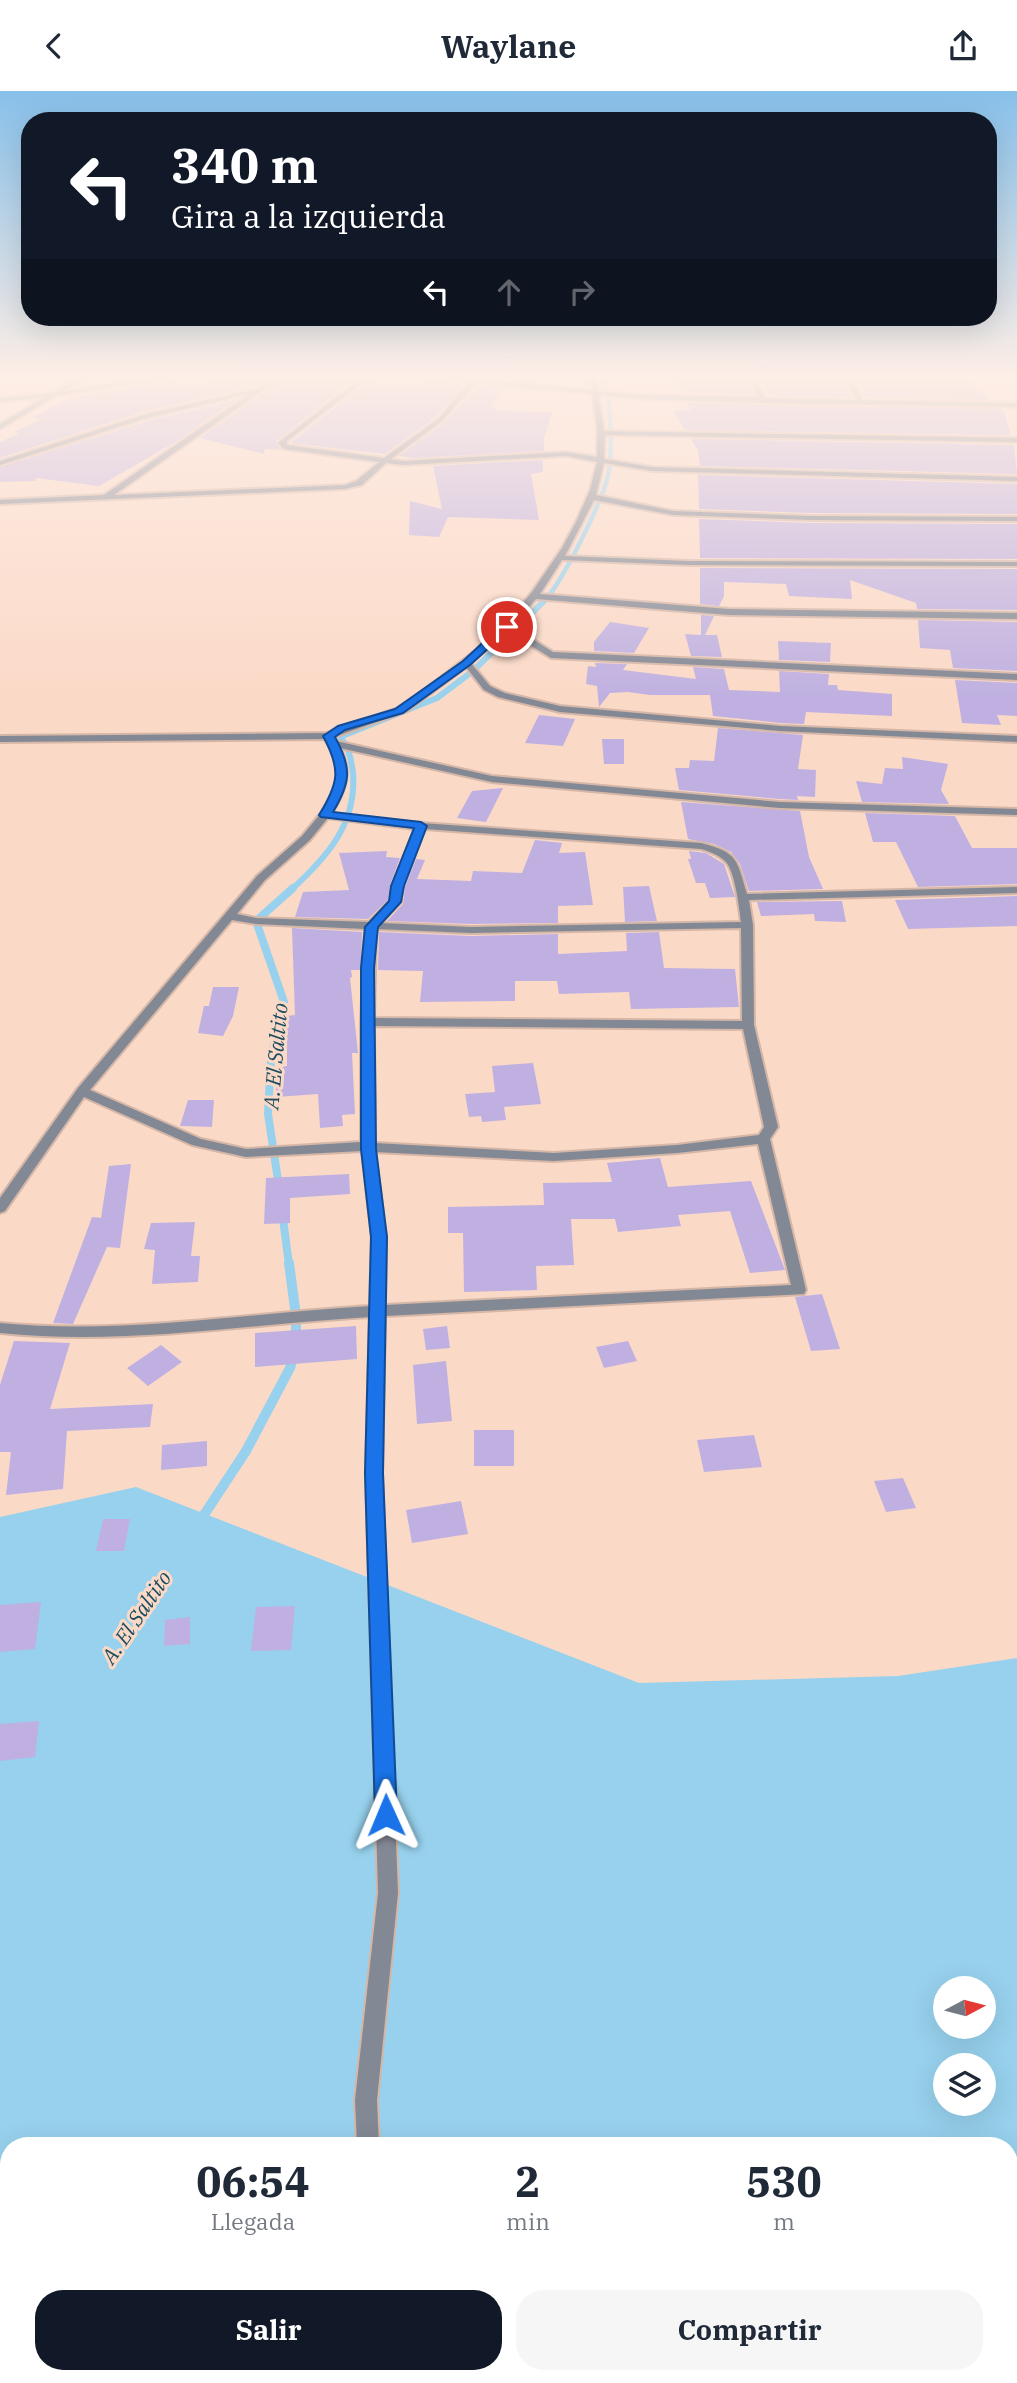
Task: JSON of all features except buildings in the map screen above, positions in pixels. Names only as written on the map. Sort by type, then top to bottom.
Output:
[{"type":"street","points":[[105,498],[125,484]]},
{"type":"street","points":[[0,502],[345,487],[356,484]]},
{"type":"street","points":[[330,739],[341,728],[399,711],[467,663],[507,627],[536,596],[562,558],[592,497],[595,484]]},
{"type":"street","points":[[592,497],[673,513],[810,518],[1017,519]]},
{"type":"street","points":[[562,558],[688,563],[1017,564]]},
{"type":"street","points":[[536,596],[729,612],[1017,616]]},
{"type":"street","points":[[507,627],[551,655],[1017,677]]},
{"type":"street","points":[[467,663],[487,688],[528,703],[567,710],[737,727],[921,737],[1017,739]]},
{"type":"street","points":[[0,739],[330,739],[492,779],[780,805],[1017,812]]},
{"type":"street","points":[[0,1208],[82,1091],[261,878],[306,838],[325,815],[337,796],[343,776],[338,753],[330,739]]},
{"type":"street","points":[[0,1328],[31,1333],[83,1333],[379,1311],[799,1290],[763,1139],[771,1127],[771,1117],[748,1025],[747,925],[743,897],[732,861],[716,850],[701,846],[421,826],[325,815]]},
{"type":"street","points":[[368,2137],[366,2100],[388,1893],[374,1473],[379,1237],[368,1149],[367,1022],[371,927],[395,902],[397,886],[421,826]]},
{"type":"street","points":[[743,897],[1017,890]]},
{"type":"street","points":[[230,916],[256,921],[471,930],[747,925]]},
{"type":"street","points":[[367,1022],[748,1025]]},
{"type":"street","points":[[82,1091],[197,1142],[223,1150],[246,1153],[350,1146],[554,1157],[677,1149],[763,1139]]},
{"type":"water","points":[[136,1487],[639,1683],[898,1676],[1017,1658],[1017,2137],[0,2137],[0,1517]]},
{"type":"waterway","name":"A. El Saltito","points":[[544,601],[572,558],[605,484]]},
{"type":"waterway","name":"A. El Saltito","points":[[293,888],[337,838],[350,808],[353,773],[348,749],[340,737],[437,698],[473,671],[544,601]]},
{"type":"waterway","name":"A. El Saltito","points":[[279,1187],[268,1114],[271,1057],[284,1002],[256,921],[293,888]]},
{"type":"waterway","name":"A. El Saltito","points":[[282,1211],[289,1265]]},
{"type":"waterway","name":"A. El Saltito","points":[[289,1263],[296,1316],[296,1340]]},
{"type":"waterway","name":"A. El Saltito","points":[[198,1524],[246,1451],[290,1368],[294,1354]]},
{"type":"route","points":[[386,1815],[374,1473],[379,1237],[368,1149],[368,968],[371,927],[395,902],[397,886],[421,826],[325,815],[337,796],[343,776],[338,753],[329,736],[341,728],[399,711],[467,663],[507,627]]}]
